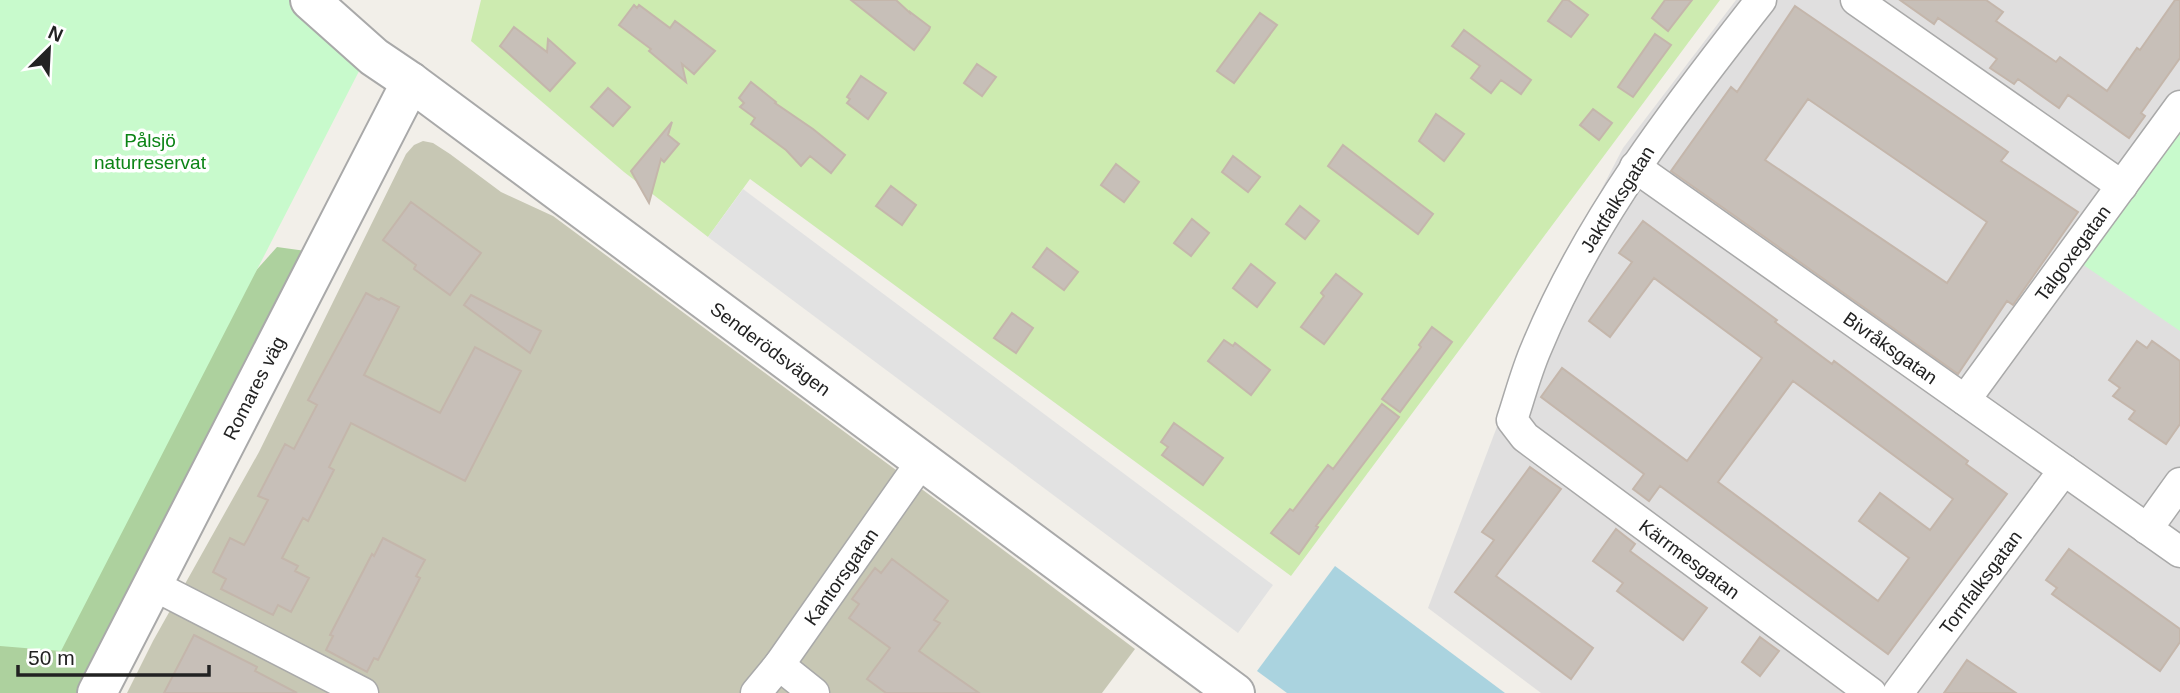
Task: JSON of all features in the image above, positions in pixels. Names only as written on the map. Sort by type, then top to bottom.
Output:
[{"type":"street","name":"Jaktfalksgatan","points":[[1512,420],[1541,338],[1578,262],[1615,197],[1761,0]]},
{"type":"street","points":[[1856,0],[2122,186]]},
{"type":"street","name":"Senderödsvägen","points":[[320,4],[374,57],[1235,693]]},
{"type":"street","name":"Romares väg","points":[[97,693],[411,82]]},
{"type":"street","name":"Talgoxegatan","points":[[1965,400],[2180,106]]},
{"type":"street","name":"Bivråksgatan","points":[[1635,167],[2180,552]]},
{"type":"street","name":"Kärrmesgatan","points":[[1512,420],[1525,438],[1871,693]]},
{"type":"street","name":"Kantorsgatan","points":[[756,693],[779,665],[922,461]]},
{"type":"street","name":"Tornfalksgatan","points":[[1898,693],[2064,470]]},
{"type":"street","points":[[2147,528],[2180,482]]},
{"type":"street","points":[[153,585],[363,693]]},
{"type":"street","points":[[779,665],[814,693]]},
{"type":"shaded area","points":[[1736,0],[2180,0],[2180,693],[1541,693],[1428,608],[1549,290],[1623,148]]},
{"type":"shaded area","points":[[423,141],[433,143],[450,154],[501,192],[553,216],[1135,649],[1102,693],[127,693],[153,641],[259,452],[406,154],[414,145]]},
{"type":"shaded area","points":[[743,189],[1273,585],[1238,633],[708,237]]},
{"type":"green space","name":"Pålsjö naturreservat","points":[[0,0],[326,0],[374,42],[61,651],[0,646]]},
{"type":"green space","points":[[481,0],[1720,0],[1291,576],[750,179],[708,237],[624,172],[471,41]]},
{"type":"green space","points":[[2180,122],[2180,331],[2082,264]]},
{"type":"green space","points":[[277,247],[313,252],[83,693],[0,693],[0,556]]},
{"type":"water","points":[[1335,566],[1505,693],[1287,693],[1257,671]]},
{"type":"building","points":[[851,0],[896,0],[930,27],[929,30],[914,50]]},
{"type":"building","points":[[1563,0],[1568,0],[1588,15],[1571,37],[1548,21]]},
{"type":"building","points":[[1665,0],[1692,0],[1668,31],[1652,18]]},
{"type":"building","points":[[1900,0],[1986,0],[2003,12],[1996,21],[2056,62],[2060,57],[2107,91],[2175,0],[2180,0],[2180,58],[2141,113],[2145,116],[2129,138],[2068,95],[2059,108],[2018,79],[2014,84],[1990,68],[1997,59],[1938,18],[1934,24]]},
{"type":"building","points":[[634,5],[637,8],[639,5],[670,28],[675,21],[715,51],[694,74],[682,64],[686,82],[649,51],[651,49],[619,25]]},
{"type":"building","points":[[1795,6],[2008,152],[2001,161],[2078,212],[2013,305],[2007,301],[1958,374],[1671,171],[1731,87],[1737,92]],"holes":[[[1808,99],[1987,222],[1947,283],[1765,160]]]},
{"type":"building","points":[[1260,13],[1277,25],[1234,83],[1217,71]]},
{"type":"building","points":[[514,27],[547,52],[548,39],[575,63],[550,91],[500,46]]},
{"type":"building","points":[[1464,30],[1531,80],[1521,94],[1501,80],[1491,93],[1471,78],[1480,66],[1452,46]]},
{"type":"building","points":[[1655,34],[1671,45],[1633,97],[1618,87]]},
{"type":"building","points":[[977,64],[996,77],[982,96],[964,83]]},
{"type":"building","points":[[861,76],[886,93],[868,119],[847,103],[850,99],[847,97]]},
{"type":"building","points":[[751,82],[845,155],[831,173],[810,156],[801,166],[786,150],[751,124],[755,118],[740,107],[744,103],[739,98]]},
{"type":"building","points":[[608,88],[630,107],[613,126],[591,107]]},
{"type":"building","points":[[1593,109],[1612,123],[1599,140],[1580,125]]},
{"type":"building","points":[[1436,114],[1464,134],[1444,161],[1419,141]]},
{"type":"building","points":[[672,122],[668,135],[679,144],[664,162],[661,159],[649,203],[631,171]]},
{"type":"building","points":[[1343,145],[1433,214],[1418,234],[1328,166]]},
{"type":"building","points":[[1233,156],[1260,177],[1248,192],[1222,172]]},
{"type":"building","points":[[1116,164],[1139,182],[1124,202],[1101,185]]},
{"type":"building","points":[[891,186],[916,205],[902,225],[876,206]]},
{"type":"building","points":[[411,202],[481,253],[450,295],[414,269],[416,265],[383,240]]},
{"type":"building","points":[[1300,206],[1319,221],[1305,239],[1286,224]]},
{"type":"building","points":[[1192,219],[1209,233],[1191,256],[1174,243]]},
{"type":"building","points":[[1643,221],[1777,320],[1775,322],[1832,364],[1834,361],[1968,461],[1966,464],[2007,494],[1888,654],[1660,486],[1649,501],[1633,489],[1644,474],[1541,397],[1562,368],[1687,461],[1762,358],[1654,278],[1610,337],[1589,321],[1632,262],[1619,253]],"holes":[[[1793,381],[1953,499],[1930,530],[1880,493],[1859,521],[1909,558],[1878,601],[1718,482]]]},
{"type":"building","points":[[1047,248],[1078,272],[1064,290],[1033,267]]},
{"type":"building","points":[[1251,264],[1275,283],[1257,307],[1233,288]]},
{"type":"building","points":[[1336,274],[1362,294],[1324,344],[1301,327],[1324,296],[1321,293]]},
{"type":"building","points":[[366,293],[399,307],[364,375],[440,413],[475,347],[521,371],[465,481],[351,423],[329,467],[334,470],[308,521],[303,518],[282,558],[298,566],[295,571],[309,578],[291,612],[278,605],[273,615],[221,589],[226,579],[213,572],[230,538],[244,545],[247,540],[268,500],[258,496],[285,444],[294,449],[317,405],[308,400]]},
{"type":"building","points":[[471,295],[541,331],[530,353],[464,305]]},
{"type":"building","points":[[1012,313],[1033,328],[1016,353],[994,338]]},
{"type":"building","points":[[1432,327],[1452,342],[1400,412],[1382,399],[1421,347],[1419,345]]},
{"type":"building","points":[[1224,340],[1233,346],[1235,343],[1270,370],[1251,395],[1208,361]]},
{"type":"building","points":[[2137,341],[2147,348],[2152,341],[2180,361],[2180,424],[2166,444],[2129,419],[2135,411],[2113,396],[2120,388],[2109,380]]},
{"type":"building","points":[[1382,404],[1399,417],[1316,526],[1318,527],[1299,554],[1271,533],[1290,509],[1293,511],[1328,465],[1333,469]]},
{"type":"building","points":[[1174,423],[1223,458],[1203,485],[1162,455],[1168,447],[1161,442]]},
{"type":"building","points":[[1530,467],[1561,489],[1496,576],[1593,648],[1571,679],[1455,592],[1494,540],[1482,532]]},
{"type":"building","points":[[1616,529],[1635,544],[1630,551],[1707,608],[1683,640],[1617,591],[1623,583],[1593,561]]},
{"type":"building","points":[[383,538],[425,560],[416,576],[420,578],[378,660],[374,658],[367,672],[326,650],[333,636],[330,635]]},
{"type":"building","points":[[2069,549],[2180,629],[2180,642],[2160,671],[2052,594],[2057,588],[2046,580]]},
{"type":"building","points":[[892,559],[948,601],[934,620],[940,623],[919,651],[979,693],[886,693],[867,679],[890,648],[849,618],[859,604],[852,599],[875,568],[881,573]]},
{"type":"building","points":[[194,635],[257,667],[255,671],[297,693],[164,693]]},
{"type":"building","points":[[1760,637],[1779,651],[1760,676],[1742,662]]},
{"type":"building","points":[[1967,660],[2016,693],[1944,693]]}]
